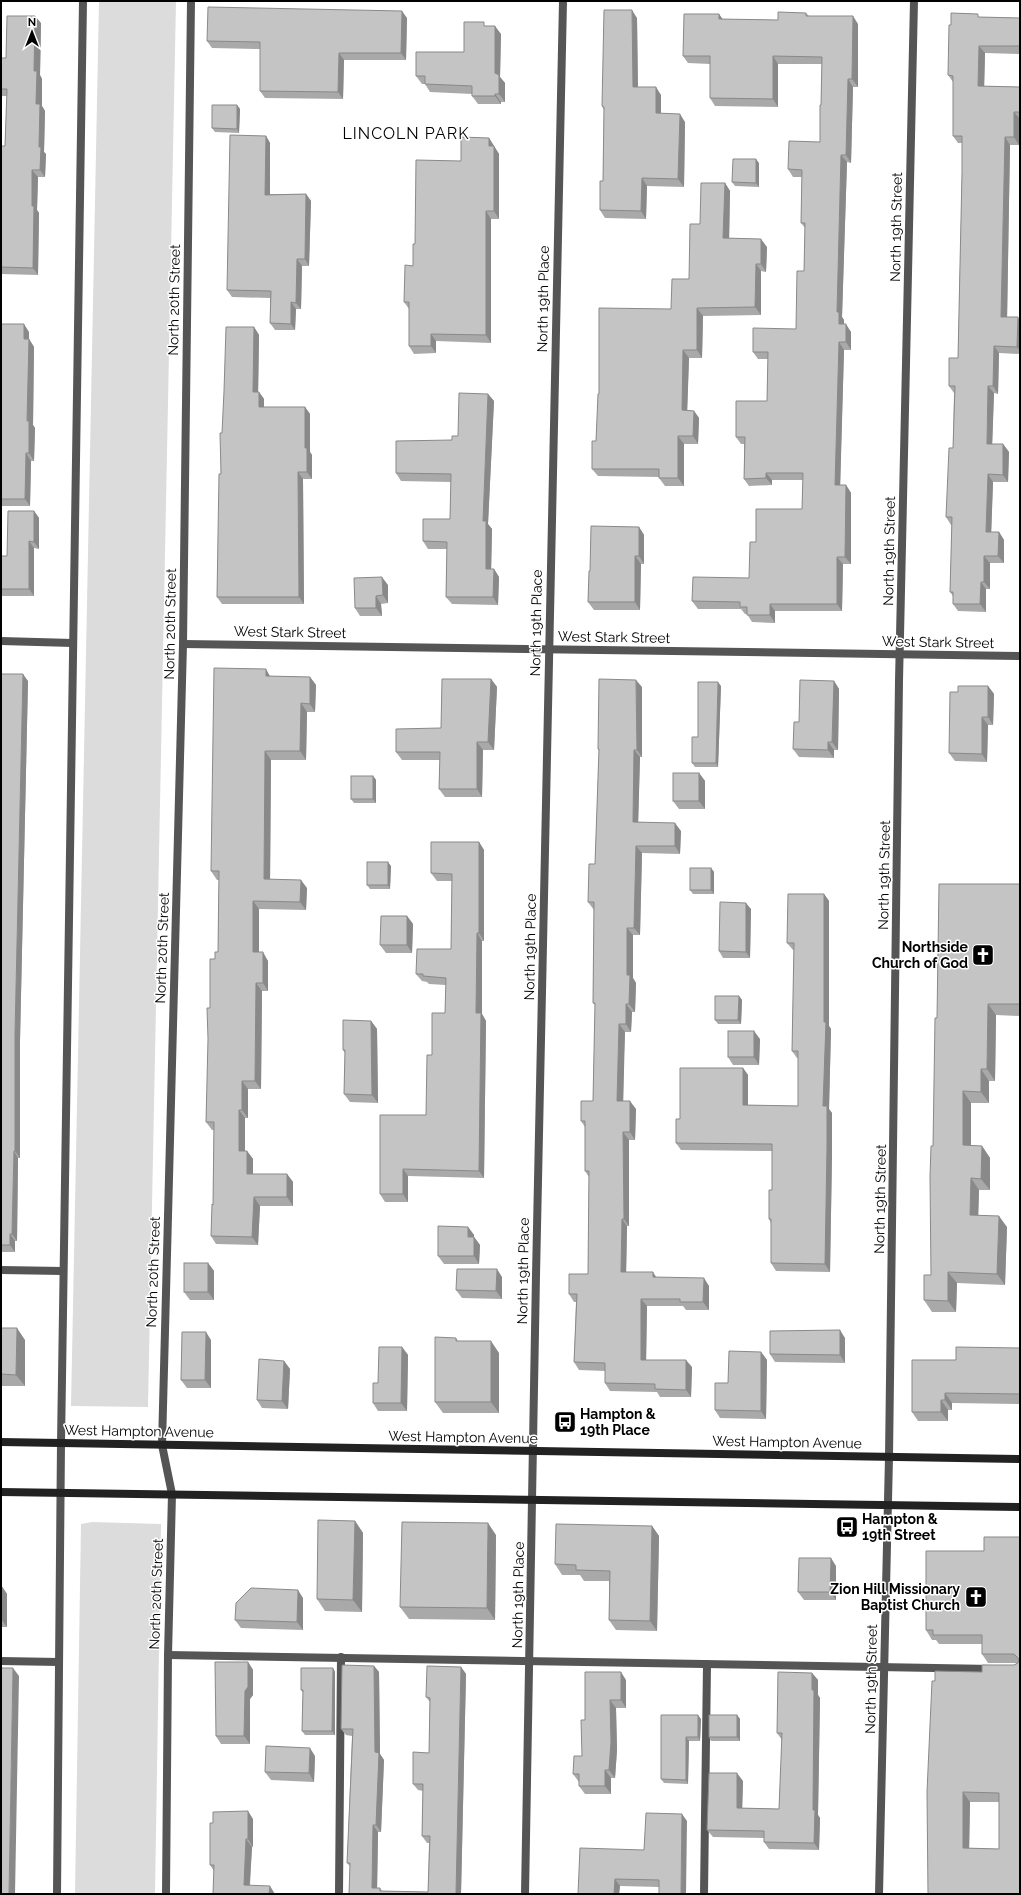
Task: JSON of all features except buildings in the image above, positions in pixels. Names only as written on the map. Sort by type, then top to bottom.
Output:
[{"type":"main road","name":"West Hampton Avenue","points":[[1,1442],[1020,1459]]},
{"type":"main road","points":[[1,1492],[1020,1507]]},
{"type":"street","points":[[57,1894],[63,1271],[83,1]]},
{"type":"street","name":"North 20th Street","points":[[166,1894],[168,1654],[172,1494],[162,1445],[183,644],[191,1]]},
{"type":"street","name":"North 19th Place","points":[[525,1894],[563,1]]},
{"type":"street","name":"North 19th Street","points":[[879,1894],[889,1457],[900,654],[914,1]]},
{"type":"street","points":[[1,641],[73,643]]},
{"type":"street","name":"West Stark Street","points":[[183,644],[1020,656]]},
{"type":"street","points":[[1,1270],[63,1271]]},
{"type":"street","points":[[168,1654],[1005,1669]]},
{"type":"street","points":[[339,1894],[341,1657]]},
{"type":"street","points":[[1,1661],[59,1662]]},
{"type":"street","points":[[704,1894],[707,1664]]},
{"type":"shaded area","points":[[99,1],[176,1],[148,1407],[71,1406]]},
{"type":"shaded area","points":[[92,1522],[161,1524],[155,1894],[75,1894],[81,1524]]},
{"type":"place","name":"Northside Church of God","points":[[983,955]]},
{"type":"place","name":"Hampton & 19th Place","points":[[565,1422]]},
{"type":"place","name":"Hampton & 19th Street","points":[[847,1527]]},
{"type":"place","name":"Zion Hill Missionary Baptist Church","points":[[976,1597]]},
{"type":"district","name":"LINCOLN PARK","points":[[406,133]]}]
